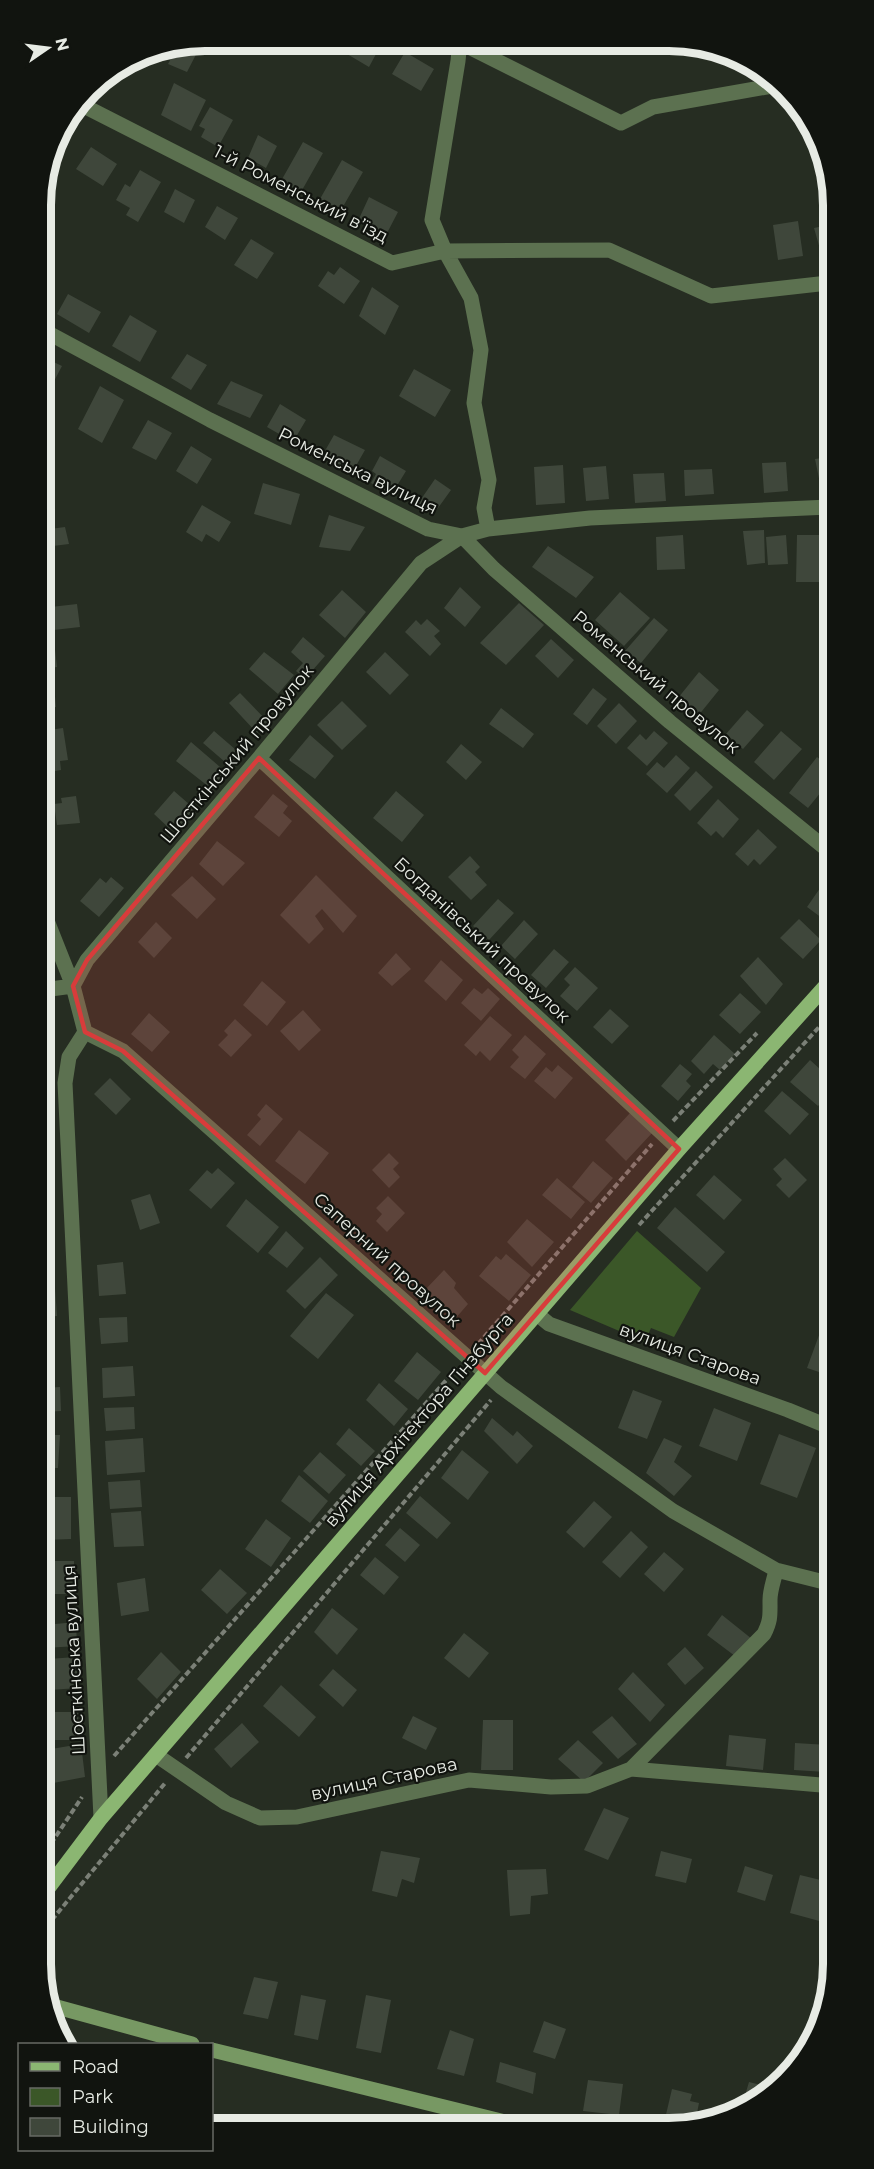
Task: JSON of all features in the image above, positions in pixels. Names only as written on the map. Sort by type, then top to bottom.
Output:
[{"type":"main road","name":"вулиця Архітектора Гінзбурга","points":[[51,1884],[101,1818],[679,1149],[823,989]]},
{"type":"main road","points":[[57,2007],[188,2043]]},
{"type":"main road","points":[[213,2050],[465,2118]]},
{"type":"street","points":[[459,51],[432,220],[445,251],[471,298],[481,350],[474,403],[489,480],[484,508],[488,529]]},
{"type":"street","points":[[476,51],[621,123],[653,107],[767,87]]},
{"type":"street","name":"1-й Роменський в’їзд","points":[[86,107],[392,263],[445,251],[609,250],[711,296],[823,284]]},
{"type":"street","name":"Роменська вулиця","points":[[51,334],[210,420],[428,529],[462,536],[488,529],[590,518],[823,507]]},
{"type":"street","name":"Шосткінський провулок","points":[[73,986],[87,960],[260,758],[421,562],[462,536]]},
{"type":"street","name":"Роменський провулок","points":[[462,536],[494,569],[661,714],[823,846]]},
{"type":"street","name":"Богданівський провулок","points":[[260,758],[679,1149]]},
{"type":"street","points":[[51,931],[73,986],[85,1032]]},
{"type":"street","points":[[51,989],[73,986]]},
{"type":"street","name":"Саперний провулок","points":[[85,1032],[123,1051],[501,1387],[673,1511],[776,1570],[823,1582]]},
{"type":"street","name":"Шосткінська вулиця","points":[[85,1032],[69,1057],[65,1083],[101,1818]]},
{"type":"street","name":"вулиця Старова","points":[[537,1314],[549,1324],[823,1424]]},
{"type":"street","name":"вулиця Старова","points":[[156,1755],[225,1803],[260,1818],[297,1817],[469,1780],[551,1787],[587,1786],[631,1769],[764,1634],[772,1612],[770,1600],[776,1570]]},
{"type":"street","points":[[631,1769],[823,1785]]},
{"type":"path","points":[[637,1227],[823,1023]]},
{"type":"path","points":[[51,1844],[99,1773],[467,1357],[661,1133],[758,1032]]},
{"type":"path","points":[[51,1921],[176,1769],[501,1387]]},
{"type":"highlighted area","points":[[259,758],[679,1149],[485,1373],[123,1051],[85,1032],[73,986],[87,960]]},
{"type":"green space","points":[[637,1231],[701,1288],[674,1337],[651,1328],[645,1342],[570,1310]]},
{"type":"building","points":[[198,51],[187,72],[168,64],[173,54]]},
{"type":"building","points":[[349,51],[378,51],[369,67],[347,54]]},
{"type":"building","points":[[405,52],[434,69],[421,91],[392,74]]},
{"type":"building","points":[[174,83],[206,100],[191,131],[161,115]]},
{"type":"building","points":[[210,107],[233,120],[218,147],[201,137],[205,129],[199,126]]},
{"type":"building","points":[[258,135],[277,146],[266,168],[248,158]]},
{"type":"building","points":[[303,142],[323,153],[301,192],[281,181]]},
{"type":"building","points":[[91,147],[117,164],[103,186],[76,169]]},
{"type":"building","points":[[342,160],[363,172],[341,210],[320,199]]},
{"type":"building","points":[[140,170],[161,182],[138,222],[126,215],[130,208],[116,200],[125,184],[130,187]]},
{"type":"building","points":[[175,189],[195,200],[184,223],[164,212]]},
{"type":"building","points":[[369,197],[398,212],[386,235],[358,221]]},
{"type":"building","points":[[217,206],[238,218],[225,240],[205,227]]},
{"type":"building","points":[[798,221],[803,256],[778,260],[773,225]]},
{"type":"building","points":[[823,226],[823,260],[814,228]]},
{"type":"building","points":[[251,239],[274,253],[257,279],[234,265]]},
{"type":"building","points":[[340,267],[360,281],[344,304],[318,286],[328,271],[334,275]]},
{"type":"building","points":[[372,287],[399,306],[385,335],[359,316]]},
{"type":"building","points":[[68,294],[101,312],[89,333],[57,314]]},
{"type":"building","points":[[130,315],[157,331],[140,362],[112,346]]},
{"type":"building","points":[[187,354],[207,365],[191,390],[171,378]]},
{"type":"building","points":[[51,361],[62,366],[51,384]]},
{"type":"building","points":[[414,369],[451,390],[435,417],[399,396]]},
{"type":"building","points":[[231,381],[263,395],[250,418],[217,404]]},
{"type":"building","points":[[100,386],[124,400],[102,443],[78,429]]},
{"type":"building","points":[[280,404],[306,420],[293,442],[267,427]]},
{"type":"building","points":[[148,420],[172,433],[156,460],[132,448]]},
{"type":"building","points":[[334,435],[365,450],[353,471],[322,456]]},
{"type":"building","points":[[191,446],[212,459],[197,484],[176,471]]},
{"type":"building","points":[[380,456],[406,471],[392,494],[371,483],[376,474],[372,471]]},
{"type":"building","points":[[823,458],[823,488],[821,488],[815,459]]},
{"type":"building","points":[[786,462],[788,491],[764,493],[762,463]]},
{"type":"building","points":[[563,465],[565,503],[536,505],[534,467]]},
{"type":"building","points":[[606,466],[609,499],[586,501],[583,468]]},
{"type":"building","points":[[712,469],[714,494],[685,496],[684,470]]},
{"type":"building","points":[[664,473],[666,501],[635,503],[633,474]]},
{"type":"building","points":[[435,479],[451,490],[433,515],[417,505]]},
{"type":"building","points":[[263,483],[300,494],[291,525],[254,514]]},
{"type":"building","points":[[202,505],[231,522],[219,542],[206,534],[202,542],[186,532]]},
{"type":"building","points":[[329,515],[365,527],[350,551],[319,547]]},
{"type":"building","points":[[65,527],[69,544],[51,546],[51,529]]},
{"type":"building","points":[[764,530],[765,563],[747,565],[743,531]]},
{"type":"building","points":[[683,535],[685,569],[657,570],[656,537]]},
{"type":"building","points":[[786,535],[788,564],[768,565],[766,537]]},
{"type":"building","points":[[797,535],[823,535],[823,582],[796,582]]},
{"type":"building","points":[[548,546],[594,577],[576,598],[532,567]]},
{"type":"building","points":[[460,587],[481,607],[465,627],[444,608]]},
{"type":"building","points":[[342,590],[366,612],[345,638],[319,615]]},
{"type":"building","points":[[620,592],[650,618],[624,646],[595,620]]},
{"type":"building","points":[[519,603],[544,625],[506,665],[480,643]]},
{"type":"building","points":[[77,604],[80,627],[51,630],[51,607]]},
{"type":"building","points":[[654,618],[668,630],[641,663],[625,651]]},
{"type":"building","points":[[427,619],[440,631],[434,636],[441,644],[430,656],[405,632],[416,620],[421,625]]},
{"type":"building","points":[[303,637],[325,656],[305,679],[296,671],[303,663],[291,652]]},
{"type":"building","points":[[551,639],[574,660],[558,678],[535,656]]},
{"type":"building","points":[[51,641],[54,641],[57,667],[51,668]]},
{"type":"building","points":[[264,652],[294,675],[278,694],[249,669]]},
{"type":"building","points":[[385,652],[409,675],[390,695],[366,672]]},
{"type":"building","points":[[699,672],[719,690],[698,716],[678,698]]},
{"type":"building","points":[[51,686],[54,686],[56,707],[51,708]]},
{"type":"building","points":[[593,688],[607,699],[587,725],[573,714]]},
{"type":"building","points":[[240,693],[269,723],[257,733],[229,703]]},
{"type":"building","points":[[342,701],[367,726],[342,750],[317,725]]},
{"type":"building","points":[[619,703],[637,721],[616,744],[597,726]]},
{"type":"building","points":[[501,708],[534,734],[523,748],[489,724]]},
{"type":"building","points":[[747,710],[764,725],[743,749],[726,734]]},
{"type":"building","points":[[63,728],[68,760],[60,761],[61,770],[51,772],[51,730]]},
{"type":"building","points":[[214,731],[243,756],[232,768],[203,743]]},
{"type":"building","points":[[654,731],[668,743],[647,766],[627,748],[640,734],[646,740]]},
{"type":"building","points":[[781,731],[802,749],[774,780],[754,762]]},
{"type":"building","points":[[310,735],[334,756],[315,779],[289,760]]},
{"type":"building","points":[[191,742],[227,773],[213,790],[176,761]]},
{"type":"building","points":[[461,744],[482,762],[466,780],[446,762]]},
{"type":"building","points":[[676,755],[690,768],[667,793],[646,774],[657,762],[664,768]]},
{"type":"building","points":[[817,757],[823,762],[823,790],[808,808],[789,793]]},
{"type":"building","points":[[696,771],[713,787],[690,811],[674,795]]},
{"type":"building","points":[[174,791],[197,811],[182,829],[175,823],[170,829],[154,814]]},
{"type":"building","points":[[396,791],[424,815],[402,842],[373,818]]},
{"type":"building","points":[[273,794],[288,806],[283,813],[292,821],[279,837],[254,817]]},
{"type":"building","points":[[76,796],[80,823],[57,825],[54,804],[62,803],[61,798]]},
{"type":"building","points":[[718,799],[739,819],[723,838],[716,831],[711,836],[697,823]]},
{"type":"building","points":[[758,829],[777,847],[760,865],[754,859],[748,866],[735,854]]},
{"type":"building","points":[[217,841],[245,863],[223,886],[199,864]]},
{"type":"building","points":[[470,856],[480,867],[475,872],[487,885],[471,900],[448,877]]},
{"type":"building","points":[[316,875],[357,916],[343,933],[322,909],[315,916],[324,929],[309,944],[280,915]]},
{"type":"building","points":[[192,876],[216,899],[197,919],[171,895]]},
{"type":"building","points":[[111,877],[124,888],[99,917],[80,901],[100,878],[106,883]]},
{"type":"building","points":[[823,884],[823,919],[807,907]]},
{"type":"building","points":[[498,899],[514,913],[489,940],[473,926]]},
{"type":"building","points":[[799,919],[821,940],[803,959],[780,938]]},
{"type":"building","points":[[524,920],[538,934],[515,959],[501,946]]},
{"type":"building","points":[[156,922],[172,938],[154,958],[138,942]]},
{"type":"building","points":[[554,949],[569,962],[546,988],[531,975]]},
{"type":"building","points":[[396,953],[411,969],[392,986],[378,973]]},
{"type":"building","points":[[758,957],[783,984],[766,1005],[740,976]]},
{"type":"building","points":[[441,960],[463,980],[446,1001],[424,981]]},
{"type":"building","points":[[575,967],[598,988],[577,1011],[560,996],[570,985],[564,979]]},
{"type":"building","points":[[262,981],[286,1002],[267,1026],[243,1005]]},
{"type":"building","points":[[474,988],[482,994],[488,988],[500,999],[481,1021],[461,1003]]},
{"type":"building","points":[[740,993],[761,1012],[740,1034],[719,1015]]},
{"type":"building","points":[[610,1009],[629,1026],[612,1044],[593,1027]]},
{"type":"building","points":[[303,1010],[321,1030],[299,1051],[280,1031]]},
{"type":"building","points":[[149,1013],[170,1032],[152,1052],[131,1034]]},
{"type":"building","points":[[490,1016],[512,1035],[490,1061],[480,1051],[476,1056],[464,1045]]},
{"type":"building","points":[[235,1019],[252,1035],[231,1057],[218,1045],[228,1035],[224,1031]]},
{"type":"building","points":[[525,1035],[546,1054],[525,1079],[510,1067],[519,1057],[512,1050]]},
{"type":"building","points":[[714,1035],[735,1054],[720,1070],[713,1064],[704,1074],[691,1061]]},
{"type":"building","points":[[810,1060],[823,1072],[823,1101],[818,1106],[790,1082]]},
{"type":"building","points":[[680,1064],[692,1074],[686,1081],[691,1086],[678,1101],[661,1086]]},
{"type":"building","points":[[558,1065],[573,1078],[555,1099],[534,1081],[546,1067],[552,1072]]},
{"type":"building","points":[[110,1078],[131,1099],[116,1115],[94,1094]]},
{"type":"building","points":[[782,1091],[809,1114],[790,1135],[764,1111]]},
{"type":"building","points":[[266,1104],[283,1119],[260,1146],[247,1135],[261,1119],[257,1115]]},
{"type":"building","points":[[630,1113],[653,1132],[626,1161],[605,1140]]},
{"type":"building","points":[[299,1130],[329,1153],[305,1184],[275,1161]]},
{"type":"building","points":[[389,1153],[399,1163],[393,1169],[400,1177],[389,1188],[372,1170]]},
{"type":"building","points":[[785,1158],[807,1180],[789,1198],[776,1185],[782,1179],[773,1169]]},
{"type":"building","points":[[593,1161],[613,1178],[591,1203],[572,1187]]},
{"type":"building","points":[[218,1168],[235,1183],[211,1209],[189,1190],[207,1170],[212,1174]]},
{"type":"building","points":[[714,1175],[742,1200],[724,1220],[696,1195]]},
{"type":"building","points":[[557,1178],[585,1202],[571,1219],[542,1195]]},
{"type":"building","points":[[150,1194],[160,1223],[140,1230],[131,1200]]},
{"type":"building","points":[[388,1196],[405,1213],[387,1232],[376,1221],[382,1214],[376,1208]]},
{"type":"building","points":[[246,1199],[279,1227],[258,1253],[226,1226]]},
{"type":"building","points":[[675,1207],[725,1252],[707,1272],[657,1228]]},
{"type":"building","points":[[527,1219],[554,1242],[532,1267],[507,1242]]},
{"type":"building","points":[[286,1231],[304,1248],[287,1268],[268,1253]]},
{"type":"building","points":[[506,1254],[531,1275],[509,1301],[479,1276],[496,1256],[501,1260]]},
{"type":"building","points":[[320,1257],[338,1275],[305,1309],[286,1291]]},
{"type":"building","points":[[123,1262],[126,1294],[99,1296],[97,1265]]},
{"type":"building","points":[[444,1270],[456,1283],[454,1288],[468,1304],[455,1319],[424,1291]]},
{"type":"building","points":[[51,1288],[55,1288],[57,1316],[51,1316]]},
{"type":"building","points":[[326,1293],[354,1315],[318,1359],[290,1336]]},
{"type":"building","points":[[127,1317],[128,1342],[101,1344],[99,1318]]},
{"type":"building","points":[[822,1327],[823,1373],[807,1368]]},
{"type":"building","points":[[51,1345],[52,1345],[53,1369],[51,1369]]},
{"type":"building","points":[[417,1352],[441,1372],[418,1400],[394,1381]]},
{"type":"building","points":[[133,1366],[135,1396],[103,1398],[102,1368]]},
{"type":"building","points":[[379,1383],[408,1409],[394,1426],[366,1400]]},
{"type":"building","points":[[60,1387],[61,1411],[51,1412],[51,1388]]},
{"type":"building","points":[[633,1390],[662,1401],[647,1439],[618,1428]]},
{"type":"building","points":[[134,1407],[135,1429],[106,1431],[104,1408]]},
{"type":"building","points":[[714,1408],[751,1423],[737,1461],[699,1446]]},
{"type":"building","points":[[492,1418],[513,1436],[517,1431],[533,1446],[517,1464],[484,1431]]},
{"type":"building","points":[[349,1428],[375,1451],[361,1466],[336,1444]]},
{"type":"building","points":[[779,1434],[816,1448],[797,1498],[760,1484]]},
{"type":"building","points":[[51,1435],[60,1435],[58,1468],[51,1468]]},
{"type":"building","points":[[143,1438],[145,1472],[107,1475],[105,1441]]},
{"type":"building","points":[[664,1438],[682,1446],[674,1462],[692,1476],[674,1496],[646,1473]]},
{"type":"building","points":[[462,1450],[489,1472],[468,1500],[441,1478]]},
{"type":"building","points":[[320,1452],[346,1475],[329,1494],[303,1471]]},
{"type":"building","points":[[299,1475],[328,1501],[310,1523],[281,1501]]},
{"type":"building","points":[[140,1480],[142,1507],[110,1509],[108,1482]]},
{"type":"building","points":[[420,1496],[451,1523],[437,1539],[406,1513]]},
{"type":"building","points":[[51,1497],[71,1497],[71,1539],[51,1540]]},
{"type":"building","points":[[594,1501],[612,1517],[584,1548],[566,1532]]},
{"type":"building","points":[[141,1511],[144,1546],[114,1547],[111,1513]]},
{"type":"building","points":[[266,1519],[291,1538],[271,1567],[245,1549]]},
{"type":"building","points":[[400,1528],[420,1545],[405,1562],[385,1545]]},
{"type":"building","points":[[631,1531],[648,1547],[620,1578],[602,1562]]},
{"type":"building","points":[[664,1552],[684,1569],[664,1592],[644,1574]]},
{"type":"building","points":[[375,1557],[399,1577],[384,1595],[360,1575]]},
{"type":"building","points":[[51,1561],[74,1561],[74,1594],[51,1594]]},
{"type":"building","points":[[220,1569],[247,1593],[227,1614],[201,1590]]},
{"type":"building","points":[[145,1578],[149,1611],[121,1616],[117,1583]]},
{"type":"building","points":[[332,1608],[358,1629],[337,1655],[314,1632]]},
{"type":"building","points":[[722,1615],[752,1639],[735,1656],[707,1635]]},
{"type":"building","points":[[76,1622],[77,1646],[51,1648],[51,1624]]},
{"type":"building","points":[[464,1633],[489,1653],[469,1678],[444,1658]]},
{"type":"building","points":[[685,1647],[704,1668],[685,1685],[667,1664]]},
{"type":"building","points":[[161,1652],[181,1672],[157,1699],[137,1679]]},
{"type":"building","points":[[76,1657],[78,1688],[51,1690],[51,1659]]},
{"type":"building","points":[[333,1669],[357,1690],[343,1707],[319,1685]]},
{"type":"building","points":[[633,1672],[665,1705],[650,1722],[618,1689]]},
{"type":"building","points":[[281,1685],[316,1717],[299,1737],[263,1706]]},
{"type":"building","points":[[51,1712],[78,1712],[78,1740],[51,1740]]},
{"type":"building","points":[[413,1716],[437,1728],[426,1750],[402,1738]]},
{"type":"building","points":[[612,1716],[637,1744],[618,1759],[592,1732]]},
{"type":"building","points":[[483,1720],[513,1720],[513,1770],[481,1770]]},
{"type":"building","points":[[242,1723],[259,1742],[231,1768],[214,1749]]},
{"type":"building","points":[[729,1735],[766,1739],[763,1770],[726,1766]]},
{"type":"building","points":[[578,1740],[603,1763],[584,1782],[558,1759]]},
{"type":"building","points":[[795,1743],[823,1745],[823,1772],[794,1770]]},
{"type":"building","points":[[81,1744],[85,1777],[51,1783],[51,1749]]},
{"type":"building","points":[[604,1808],[629,1818],[608,1860],[584,1850]]},
{"type":"building","points":[[381,1851],[420,1858],[414,1883],[402,1879],[397,1897],[372,1891]]},
{"type":"building","points":[[661,1851],[692,1859],[686,1883],[655,1876]]},
{"type":"building","points":[[745,1866],[773,1875],[765,1901],[737,1892]]},
{"type":"building","points":[[546,1869],[548,1894],[531,1896],[530,1914],[510,1916],[507,1870]]},
{"type":"building","points":[[800,1875],[823,1881],[823,1922],[790,1913]]},
{"type":"building","points":[[254,1977],[278,1982],[268,2019],[243,2014]]},
{"type":"building","points":[[301,1995],[326,2000],[318,2040],[294,2035]]},
{"type":"building","points":[[366,1995],[391,2000],[381,2053],[356,2048]]},
{"type":"building","points":[[544,2021],[566,2029],[555,2059],[533,2052]]},
{"type":"building","points":[[450,2030],[474,2039],[464,2076],[437,2069]]},
{"type":"building","points":[[500,2062],[536,2073],[533,2094],[496,2082]]},
{"type":"building","points":[[588,2080],[623,2084],[619,2115],[583,2111]]},
{"type":"building","points":[[749,2082],[763,2086],[754,2092],[744,2098]]},
{"type":"building","points":[[672,2089],[692,2094],[690,2101],[699,2103],[696,2116],[665,2118]]}]
